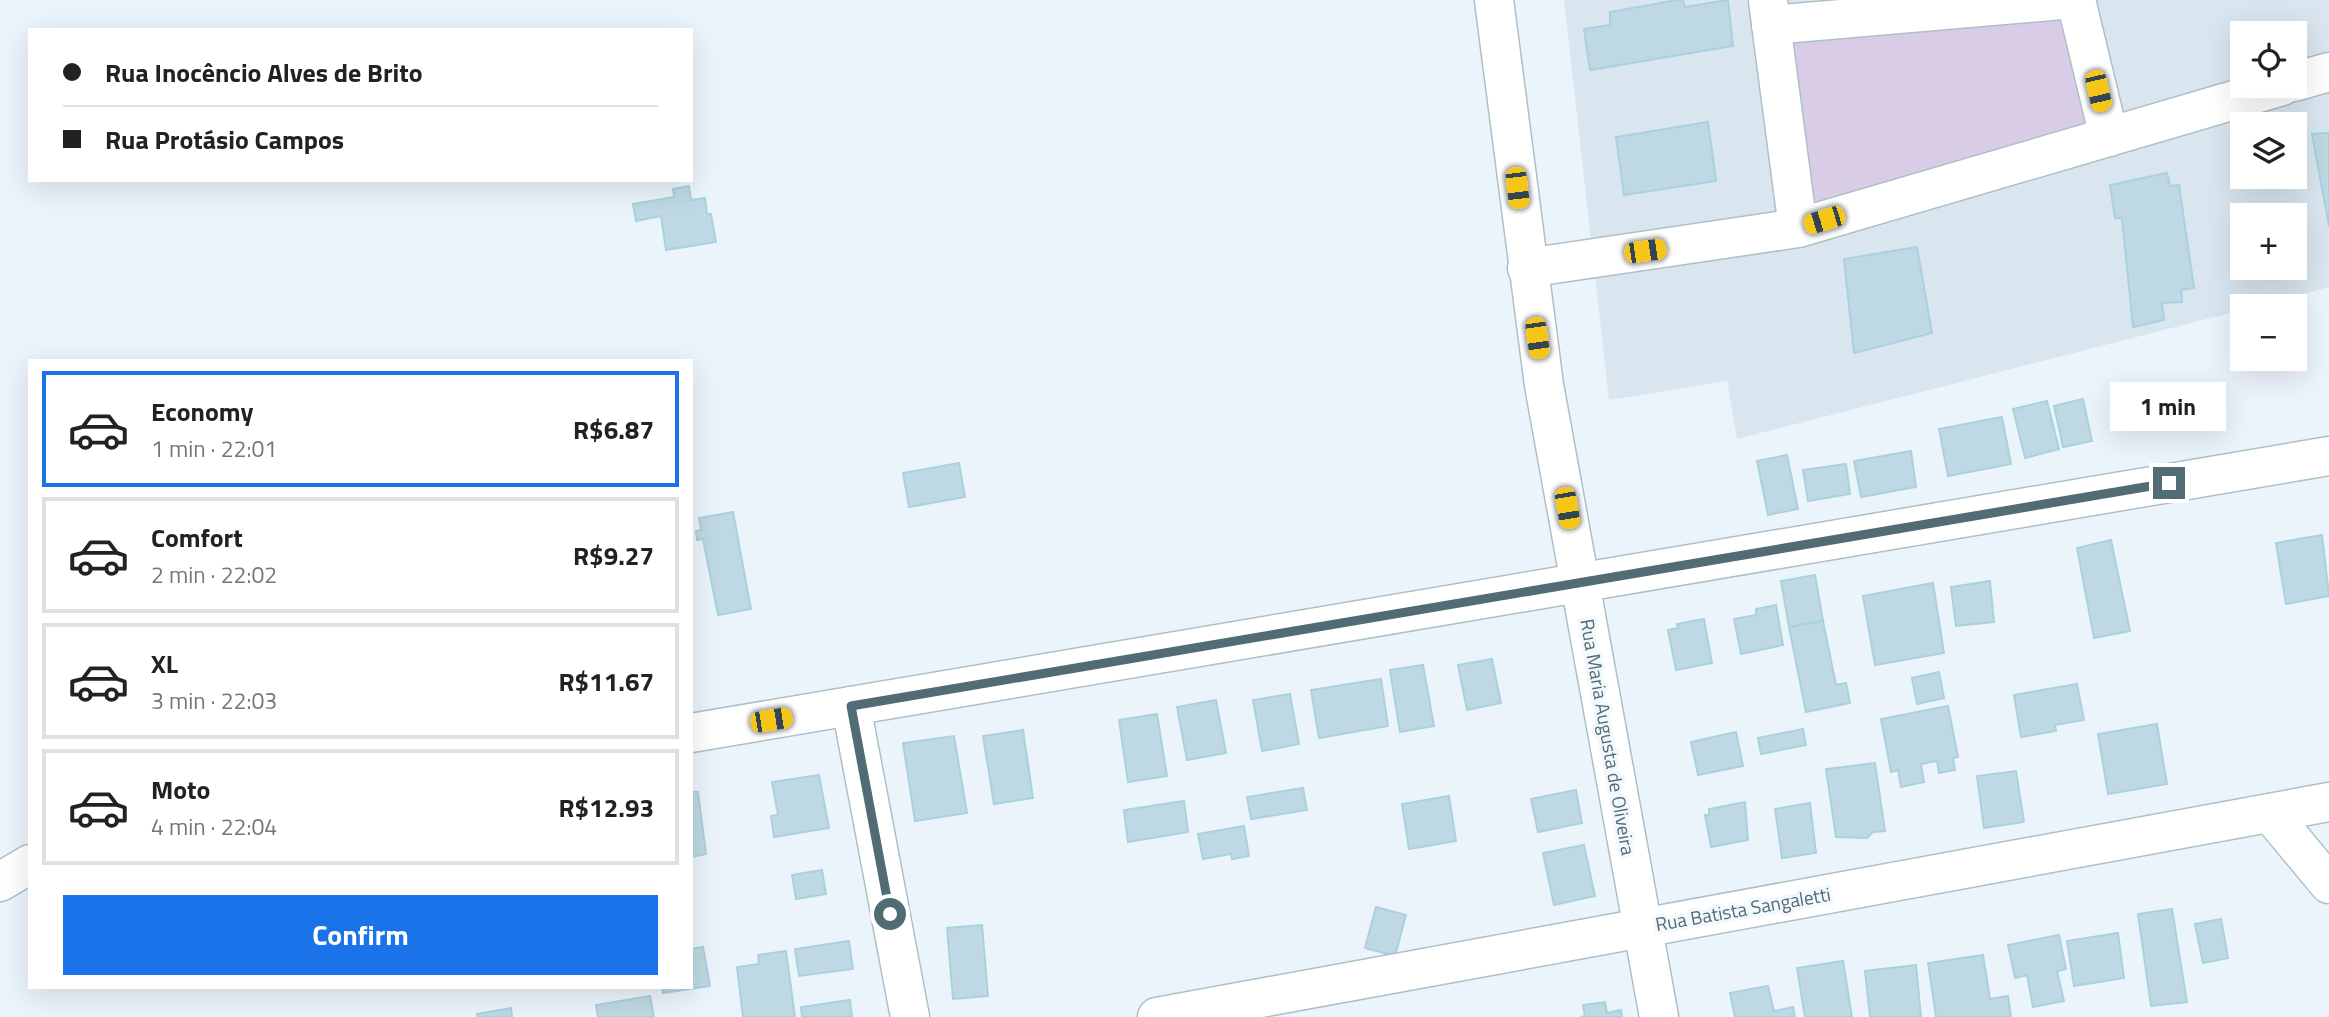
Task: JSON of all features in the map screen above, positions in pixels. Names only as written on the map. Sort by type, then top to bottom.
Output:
[{"type":"street","name":"Rua Maria Augusta de Oliveira","points":[[1494,0],[1527,268],[1580,583],[1659,1017]]},
{"type":"street","points":[[1798,228],[1769,13],[2062,0]]},
{"type":"street","points":[[2076,0],[2109,137]]},
{"type":"street","points":[[2307,78],[2329,72]]},
{"type":"street","points":[[1527,268],[1798,228],[2241,98]]},
{"type":"street","points":[[693,733],[2329,456]]},
{"type":"street","points":[[851,706],[910,1017]]},
{"type":"street","name":"Rua Batista Sangaletti","points":[[1157,1017],[2329,802]]},
{"type":"street","points":[[2270,813],[2329,884]]},
{"type":"street","points":[[0,882],[28,865]]},
{"type":"shaded area","points":[[1564,0],[2329,0],[2329,287],[2302,294],[2230,294],[2230,313],[1737,439],[1727,381],[1609,400]]},
{"type":"shaded area","points":[[2062,0],[2109,137],[1798,228],[1771,25]]},
{"type":"building","points":[[1683,0],[1685,7],[1728,0],[1733,46],[1590,70],[1584,29],[1610,25],[1610,12]]},
{"type":"building","points":[[1708,122],[1716,181],[1624,195],[1616,137]]},
{"type":"building","points":[[2329,133],[2329,226],[2312,134]]},
{"type":"building","points":[[2167,173],[2170,186],[2179,185],[2194,288],[2181,290],[2182,302],[2162,303],[2164,320],[2133,327],[2122,218],[2115,218],[2110,185]]},
{"type":"building","points":[[689,186],[691,200],[705,198],[716,242],[666,250],[661,216],[636,221],[633,204],[674,197],[673,189]]},
{"type":"building","points":[[1917,247],[1932,333],[1854,353],[1844,259]]},
{"type":"building","points":[[2083,399],[2092,441],[2063,447],[2054,406]]},
{"type":"building","points":[[2047,401],[2059,449],[2025,458],[2013,409]]},
{"type":"building","points":[[2002,417],[2011,464],[1948,476],[1939,429]]},
{"type":"building","points":[[1911,451],[1916,487],[1861,497],[1854,461]]},
{"type":"building","points":[[1787,455],[1798,509],[1768,515],[1757,461]]},
{"type":"building","points":[[959,463],[965,497],[909,507],[903,473]]},
{"type":"building","points":[[1846,464],[1850,494],[1808,501],[1803,470]]},
{"type":"building","points":[[733,512],[751,609],[718,615],[703,539],[697,540],[696,531],[701,530],[699,518]]},
{"type":"building","points":[[2322,535],[2329,596],[2286,604],[2276,543]]},
{"type":"building","points":[[2111,540],[2130,631],[2094,638],[2077,548]]},
{"type":"building","points":[[1815,575],[1823,621],[1789,627],[1781,581]]},
{"type":"building","points":[[1990,581],[1994,622],[1956,626],[1951,587]]},
{"type":"building","points":[[1933,583],[1944,653],[1875,665],[1863,596]]},
{"type":"building","points":[[1776,605],[1783,645],[1741,654],[1734,619],[1756,615],[1756,609]]},
{"type":"building","points":[[1704,619],[1712,663],[1676,670],[1668,630],[1678,628],[1677,624]]},
{"type":"building","points":[[1823,621],[1836,685],[1846,683],[1850,703],[1806,712],[1789,627]]},
{"type":"building","points":[[1492,659],[1501,703],[1467,710],[1458,665]]},
{"type":"building","points":[[1423,665],[1434,726],[1400,732],[1390,670]]},
{"type":"building","points":[[1939,672],[1944,698],[1917,704],[1912,678]]},
{"type":"building","points":[[1381,679],[1388,726],[1319,738],[1311,690]]},
{"type":"building","points":[[2077,684],[2084,720],[2055,725],[2056,731],[2021,737],[2014,695]]},
{"type":"building","points":[[1290,694],[1299,744],[1262,751],[1253,700]]},
{"type":"building","points":[[1216,700],[1226,753],[1187,760],[1177,707]]},
{"type":"building","points":[[1948,706],[1958,757],[1953,758],[1955,770],[1939,773],[1937,761],[1921,764],[1924,782],[1901,787],[1898,770],[1891,772],[1881,719]]},
{"type":"building","points":[[1157,714],[1167,776],[1128,782],[1119,720]]},
{"type":"building","points":[[2157,724],[2167,784],[2108,794],[2098,734]]},
{"type":"building","points":[[1803,729],[1806,745],[1761,754],[1758,738]]},
{"type":"building","points":[[1023,730],[1033,798],[994,804],[983,736]]},
{"type":"building","points":[[1736,732],[1743,766],[1698,775],[1691,742]]},
{"type":"building","points":[[954,736],[967,813],[915,821],[903,743]]},
{"type":"building","points":[[1875,763],[1885,831],[1873,832],[1867,838],[1836,837],[1826,769]]},
{"type":"building","points":[[2016,771],[2024,822],[1984,828],[1977,776]]},
{"type":"building","points":[[819,775],[829,828],[774,837],[771,816],[778,815],[772,782]]},
{"type":"building","points":[[1303,788],[1307,810],[1251,819],[1247,797]]},
{"type":"building","points":[[1576,790],[1582,823],[1538,832],[1531,799]]},
{"type":"building","points":[[693,792],[698,792],[706,854],[693,857]]},
{"type":"building","points":[[1449,796],[1456,841],[1409,849],[1402,804]]},
{"type":"building","points":[[1184,801],[1188,832],[1128,842],[1124,810]]},
{"type":"building","points":[[1745,802],[1748,840],[1711,847],[1705,815],[1709,815],[1709,809]]},
{"type":"building","points":[[1810,803],[1816,853],[1782,858],[1775,809]]},
{"type":"building","points":[[1244,826],[1249,856],[1232,859],[1231,854],[1203,859],[1198,834]]},
{"type":"building","points":[[1584,845],[1595,896],[1554,905],[1543,853]]},
{"type":"building","points":[[822,870],[826,894],[796,899],[792,875]]},
{"type":"building","points":[[1376,907],[1406,915],[1395,956],[1365,948]]},
{"type":"building","points":[[2172,909],[2187,1002],[2151,1006],[2138,914]]},
{"type":"building","points":[[2221,919],[2228,958],[2203,963],[2195,924]]},
{"type":"building","points":[[982,925],[988,996],[953,999],[947,928]]},
{"type":"building","points":[[2118,933],[2124,978],[2074,986],[2067,941]]},
{"type":"building","points":[[2059,935],[2066,969],[2057,971],[2064,1001],[2033,1007],[2027,975],[2015,978],[2008,945]]},
{"type":"building","points":[[849,941],[853,969],[799,976],[795,949]]},
{"type":"building","points":[[703,947],[710,986],[693,989],[693,949]]},
{"type":"building","points":[[786,951],[795,1017],[743,1017],[737,967],[759,964],[758,955]]},
{"type":"building","points":[[1983,955],[1990,999],[2008,996],[2011,1017],[1936,1017],[1928,963]]},
{"type":"building","points":[[1843,961],[1852,1017],[1805,1017],[1797,968]]},
{"type":"building","points":[[1916,965],[1921,1017],[1870,1017],[1865,971]]},
{"type":"building","points":[[1768,986],[1774,1011],[1793,1007],[1795,1017],[1735,1017],[1730,993]]},
{"type":"building","points":[[662,989],[690,989],[663,993]]},
{"type":"building","points":[[650,996],[654,1017],[598,1017],[596,1005]]},
{"type":"building","points":[[850,1000],[852,1017],[802,1017],[801,1007]]},
{"type":"building","points":[[1605,1002],[1607,1013],[1621,1010],[1622,1017],[1581,1017],[1585,1016],[1583,1005]]},
{"type":"building","points":[[511,1008],[512,1017],[478,1017],[477,1014]]},
{"type":"route","points":[[890,914],[851,706],[2169,483]]}]
